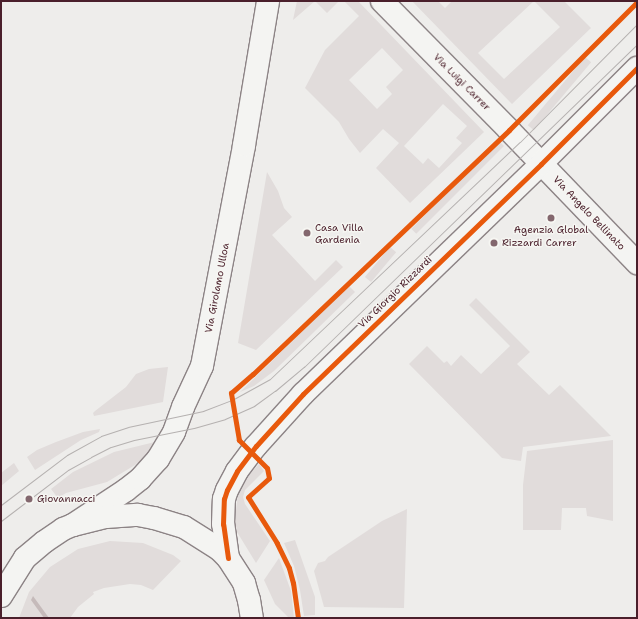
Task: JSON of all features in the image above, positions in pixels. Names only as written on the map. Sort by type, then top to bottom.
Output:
[{"type":"street","name":"Via Girolamo Ulloa","points":[[73,525],[126,490],[140,479],[158,460],[174,432],[183,407],[202,366],[244,145],[268,1]]},
{"type":"street","name":"Via Luigi Carrer","points":[[382,1],[541,164]]},
{"type":"street","name":"Via Giorgio Rizzardi","points":[[228,558],[223,524],[224,500],[232,479],[243,462],[282,415],[541,164],[637,68]]},
{"type":"street","name":"Via Angelo Bellinato","points":[[541,164],[637,263]]},
{"type":"street","points":[[3,594],[18,567],[33,550],[52,536],[73,525],[106,517],[138,516],[154,518],[184,527],[207,540],[228,558],[244,583],[251,609],[262,618]]},
{"type":"shaded area","points":[[297,1],[315,1],[293,20]]},
{"type":"shaded area","points":[[315,1],[339,1],[327,13]]},
{"type":"shaded area","points":[[344,1],[358,1],[484,132],[410,203],[376,168],[399,143],[383,129],[360,153],[349,139],[339,122],[305,88],[325,50],[359,16]],"holes":[[[382,48],[403,70],[386,87],[392,94],[377,109],[349,80]],[[443,104],[467,126],[456,138],[462,143],[439,168],[428,158],[423,164],[404,146]]]},
{"type":"shaded area","points":[[412,1],[438,1],[445,8],[452,1],[534,1],[564,1],[591,28],[512,104]],"holes":[[[534,1],[560,27],[504,79],[478,53]]]},
{"type":"shaded area","points":[[585,57],[591,62],[534,130],[528,125]]},
{"type":"shaded area","points":[[499,141],[504,146],[416,234],[411,229]]},
{"type":"shaded area","points":[[267,172],[278,191],[284,208],[292,217],[272,235],[315,281],[336,260],[343,267],[256,350],[238,343]]},
{"type":"shaded area","points":[[390,247],[396,252],[371,282],[365,277]]},
{"type":"shaded area","points":[[349,286],[355,292],[274,371],[254,386],[240,392]]},
{"type":"shaded area","points":[[476,298],[530,352],[517,364],[549,395],[560,385],[611,436],[523,447],[521,461],[502,458],[409,364],[427,346],[444,363],[447,361],[451,366],[461,355],[481,374],[510,346],[469,305]]},
{"type":"shaded area","points":[[168,367],[163,402],[94,416],[93,413],[95,411],[126,387],[136,374],[149,369]]},
{"type":"shaded area","points":[[100,429],[99,432],[81,440],[35,470],[27,457],[37,450],[56,442],[83,432]]},
{"type":"shaded area","points":[[613,440],[613,521],[587,516],[586,508],[562,508],[561,530],[523,530],[523,485],[527,451]]},
{"type":"shaded area","points":[[159,441],[146,456],[135,465],[107,482],[66,493],[58,498],[51,489],[73,472],[114,452]]},
{"type":"shaded area","points":[[14,463],[19,471],[1,486],[1,473]]},
{"type":"shaded area","points":[[259,464],[264,471],[245,490],[243,497],[245,504],[270,541],[256,563],[237,532],[235,519],[238,494],[242,483]]},
{"type":"shaded area","points":[[407,509],[404,608],[324,607],[314,571],[318,563],[325,561],[328,557],[382,521]]},
{"type":"shaded area","points":[[295,540],[315,597],[315,615],[304,616],[294,566],[284,543]]},
{"type":"shaded area","points":[[110,541],[143,543],[173,555],[181,561],[153,590],[141,585],[130,584],[104,588],[93,592],[94,594],[78,607],[70,618],[19,618],[29,592],[50,567],[78,549]]},
{"type":"shaded area","points":[[279,558],[291,591],[294,618],[289,618],[275,604],[264,580]]},
{"type":"shaded area","points":[[33,596],[49,618],[44,618],[31,600]]},
{"type":"tram line","points":[[1,505],[67,455],[101,436],[128,427],[203,411],[232,400],[270,379],[520,142],[637,24]]},
{"type":"tram line","points":[[1,521],[68,470],[111,447],[134,440],[194,428],[225,419],[254,406],[275,391],[304,367],[637,44]]},
{"type":"cycle path","points":[[298,618],[293,583],[289,568],[277,543],[248,497],[269,478],[267,468],[239,440],[231,393],[253,374],[509,130],[637,2]]},
{"type":"cycle path","points":[[228,558],[223,524],[224,499],[237,471],[256,446],[303,394],[541,164],[637,68]]},
{"type":"place","name":"Agenzia Global","points":[[551,218]]},
{"type":"place","name":"Casa Villa Gardenia","points":[[307,233]]},
{"type":"place","name":"Rizzardi Carrer","points":[[494,243]]},
{"type":"place","name":"Giovannacci","points":[[29,499]]}]
